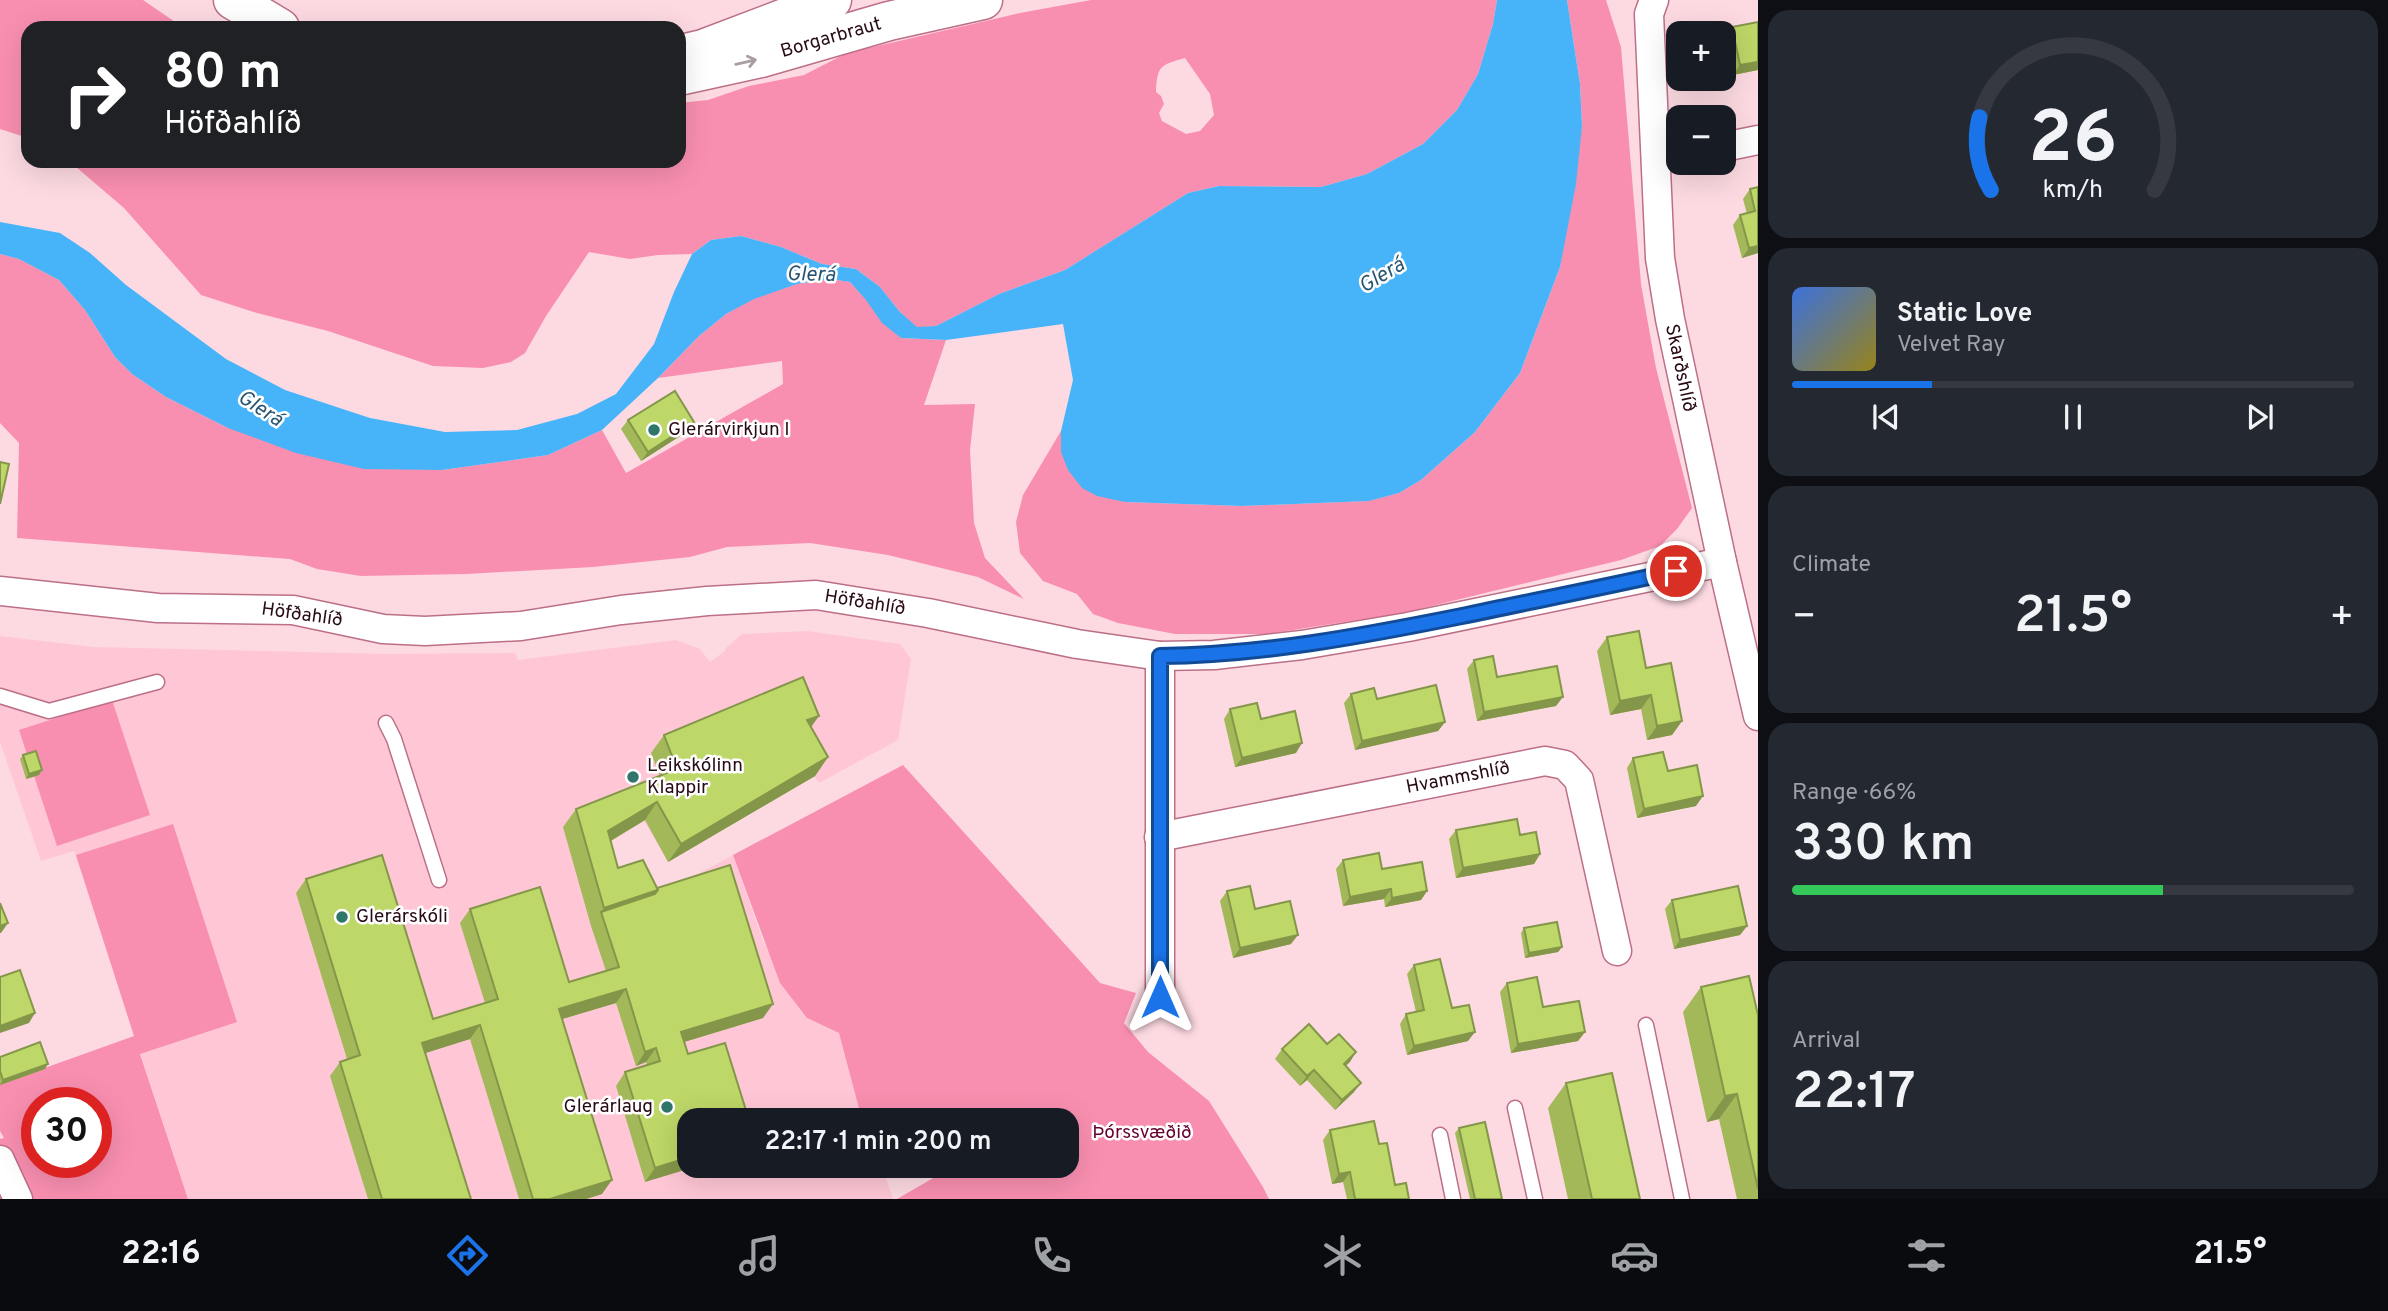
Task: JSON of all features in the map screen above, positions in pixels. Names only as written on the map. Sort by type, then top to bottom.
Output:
[{"type":"street","points":[[233,0],[268,21]]},
{"type":"street","name":"Borgarbraut","points":[[686,53],[832,0]]},
{"type":"street","name":"Borgarbraut","points":[[686,74],[761,58],[890,21],[983,0]]},
{"type":"street","name":"Skarðshlíð","points":[[1648,5],[1666,152],[1660,258],[1670,319],[1758,716]]},
{"type":"street","points":[[1736,145],[1758,140]]},
{"type":"street","name":"Höfðahlíð","points":[[0,591],[158,608],[293,610],[383,629],[425,631],[521,626],[621,610],[707,601],[816,596],[909,610],[1077,644],[1160,656],[1214,655],[1302,645],[1408,627],[1722,562]]},
{"type":"street","points":[[1160,656],[1160,997]]},
{"type":"street","name":"Hvammshlíð","points":[[1159,837],[1545,761],[1565,765],[1579,780],[1616,951]]},
{"type":"street","points":[[0,1160],[18,1199]]},
{"type":"lane","points":[[0,696],[49,711],[157,682]]},
{"type":"lane","points":[[386,723],[394,739],[439,880]]},
{"type":"lane","points":[[1646,1025],[1682,1199]]},
{"type":"lane","points":[[1516,1108],[1535,1199]]},
{"type":"lane","points":[[1440,1135],[1453,1199]]},
{"type":"shaded area","name":"Glerárskóli","points":[[807,631],[900,644],[911,659],[898,740],[819,783],[814,776],[668,862],[644,821],[595,850],[644,903],[733,855],[763,941],[807,1018],[839,1033],[863,1108],[677,1108],[677,1178],[886,1178],[893,1199],[188,1199],[74,851],[41,861],[0,742],[0,636],[94,647],[388,654],[515,653],[518,660],[676,640],[700,649],[710,662],[742,634]]},
{"type":"green space","points":[[0,0],[143,0],[174,21],[21,21],[21,136],[0,129]]},
{"type":"green space","points":[[1091,0],[1497,0],[1478,74],[1457,110],[1423,144],[1367,174],[1321,187],[1219,186],[1188,193],[1065,270],[999,294],[936,326],[917,328],[880,287],[856,269],[822,264],[781,247],[741,236],[711,240],[692,254],[630,259],[589,252],[525,353],[511,362],[483,368],[433,366],[328,331],[201,295],[124,208],[77,168],[686,168],[686,102],[708,100],[749,86],[804,75],[847,53],[1020,13]],"holes":[[[1185,58],[1210,94],[1214,115],[1200,131],[1186,134],[1162,121],[1159,113],[1164,104],[1156,92],[1159,71],[1166,65]]]},
{"type":"green space","points":[[1567,0],[1606,0],[1621,47],[1641,284],[1656,368],[1692,508],[1677,529],[1660,546],[1621,560],[1403,613],[1266,634],[1175,634],[1118,623],[1093,614],[1077,594],[1043,581],[1020,553],[1016,522],[1023,495],[1061,431],[1061,452],[1125,502],[1242,506],[1368,501],[1399,493],[1421,480],[1475,432],[1520,373],[1560,267],[1582,126],[1580,84]]},
{"type":"green space","points":[[0,254],[19,259],[59,280],[85,310],[115,357],[132,374],[166,397],[228,428],[442,470],[548,455],[602,430],[626,473],[783,384],[782,361],[658,378],[699,336],[726,314],[754,298],[797,284],[830,279],[850,282],[901,338],[946,340],[924,405],[975,404],[970,450],[974,523],[985,558],[1024,599],[978,577],[888,555],[810,543],[727,547],[690,557],[593,567],[361,576],[317,569],[290,559],[17,538],[19,443],[0,423]]},
{"type":"green space","points":[[112,700],[150,815],[57,846],[19,730]]},
{"type":"green space","name":"Þórssvæðið","points":[[903,765],[1100,983],[1136,993],[1124,1023],[1148,1052],[1209,1101],[1269,1199],[897,1199],[933,1178],[1079,1178],[1079,1108],[859,1108],[839,1033],[807,1018],[780,983],[733,855]]},
{"type":"green space","points":[[173,824],[237,1022],[140,1054],[188,1199],[0,1199],[0,1139],[4,1138],[0,1131],[0,1084],[134,1036],[76,855]]},
{"type":"water","name":"Glerá","points":[[1497,0],[1567,0],[1580,84],[1582,126],[1576,184],[1560,267],[1520,373],[1475,432],[1421,480],[1399,493],[1369,501],[1242,506],[1125,502],[1097,496],[1082,488],[1068,470],[1061,452],[1061,431],[1073,380],[1063,324],[946,340],[901,338],[882,323],[850,282],[830,279],[797,284],[754,299],[726,314],[699,336],[602,430],[548,455],[442,470],[364,469],[296,453],[228,428],[166,397],[132,374],[115,357],[85,310],[59,280],[19,259],[0,254],[0,222],[60,233],[90,253],[126,285],[226,359],[285,390],[370,418],[445,432],[517,430],[577,414],[616,394],[654,344],[692,254],[711,240],[741,236],[781,247],[822,264],[856,269],[880,287],[900,312],[917,327],[936,326],[999,294],[1065,270],[1188,193],[1219,186],[1321,187],[1367,174],[1423,144],[1457,110],[1478,74]]},
{"type":"building","points":[[1758,22],[1758,62],[1740,65],[1736,26]]},
{"type":"building","points":[[1758,187],[1758,246],[1749,248],[1740,215],[1755,211],[1750,189]]},
{"type":"building","name":"Glerárvirkjun I","points":[[675,391],[694,422],[648,452],[628,420]]},
{"type":"building","points":[[0,462],[9,464],[0,504]]},
{"type":"building","points":[[1639,631],[1646,668],[1671,663],[1682,721],[1657,726],[1651,695],[1620,701],[1607,637]]},
{"type":"building","points":[[1493,656],[1497,677],[1557,666],[1563,697],[1484,712],[1474,660]]},
{"type":"building","points":[[803,677],[819,716],[807,720],[828,757],[681,844],[657,802],[608,831],[618,868],[643,860],[658,890],[604,908],[576,809],[677,769],[664,735]]},
{"type":"building","points":[[1436,685],[1445,722],[1362,741],[1351,694],[1374,688],[1377,699]]},
{"type":"building","points":[[1257,703],[1261,719],[1295,711],[1302,743],[1242,758],[1230,709]]},
{"type":"building","points":[[36,751],[42,770],[29,774],[23,755]]},
{"type":"building","points":[[1663,752],[1668,771],[1697,765],[1703,796],[1644,809],[1633,758]]},
{"type":"building","points":[[1517,819],[1520,835],[1536,832],[1540,854],[1463,868],[1456,830]]},
{"type":"building","points":[[1379,853],[1382,869],[1422,862],[1427,891],[1392,898],[1391,889],[1350,897],[1343,860]]},
{"type":"building","points":[[382,855],[433,1019],[498,999],[470,909],[540,887],[569,982],[619,967],[601,912],[655,894],[657,888],[730,865],[773,1004],[681,1032],[688,1054],[725,1043],[745,1108],[677,1108],[677,1161],[655,1168],[625,1072],[660,1061],[656,1048],[645,1052],[626,989],[559,1009],[612,1180],[550,1199],[533,1199],[480,1025],[422,1043],[471,1199],[382,1199],[340,1062],[360,1055],[306,879]]},
{"type":"building","points":[[1250,886],[1255,909],[1290,901],[1298,935],[1240,948],[1227,891]]},
{"type":"building","points":[[1738,886],[1747,926],[1680,940],[1672,900]]},
{"type":"building","points":[[0,903],[8,923],[0,926]]},
{"type":"building","points":[[1557,922],[1562,947],[1529,953],[1524,928]]},
{"type":"building","points":[[1440,959],[1452,1008],[1469,1005],[1475,1032],[1414,1046],[1406,1014],[1424,1010],[1414,965]]},
{"type":"building","points":[[20,970],[35,1013],[0,1026],[0,977]]},
{"type":"building","points":[[1749,976],[1758,1015],[1758,1189],[1737,1094],[1725,1096],[1701,987]]},
{"type":"building","points":[[1537,977],[1543,1007],[1579,1001],[1585,1032],[1518,1044],[1507,983]]},
{"type":"building","points":[[1309,1024],[1327,1044],[1339,1034],[1356,1052],[1344,1064],[1361,1083],[1342,1100],[1314,1070],[1307,1076],[1282,1049]]},
{"type":"building","points":[[40,1042],[48,1064],[3,1080],[0,1057]]},
{"type":"building","points":[[1612,1073],[1640,1199],[1592,1199],[1566,1083]]},
{"type":"building","points":[[1374,1121],[1379,1144],[1387,1143],[1395,1185],[1406,1183],[1409,1199],[1355,1199],[1350,1172],[1339,1174],[1330,1130]]},
{"type":"building","points":[[1485,1122],[1502,1199],[1475,1199],[1459,1128]]},
{"type":"place","name":"Glerárvirkjun I","points":[[654,430]]},
{"type":"place","name":"Leikskólinn Klappir","points":[[633,777]]},
{"type":"place","name":"Glerárskóli","points":[[342,917]]},
{"type":"place","name":"Glerárlaug","points":[[667,1107]]},
{"type":"route","points":[[1160,997],[1160,656],[1214,655],[1302,645],[1408,627],[1676,571]]}]
